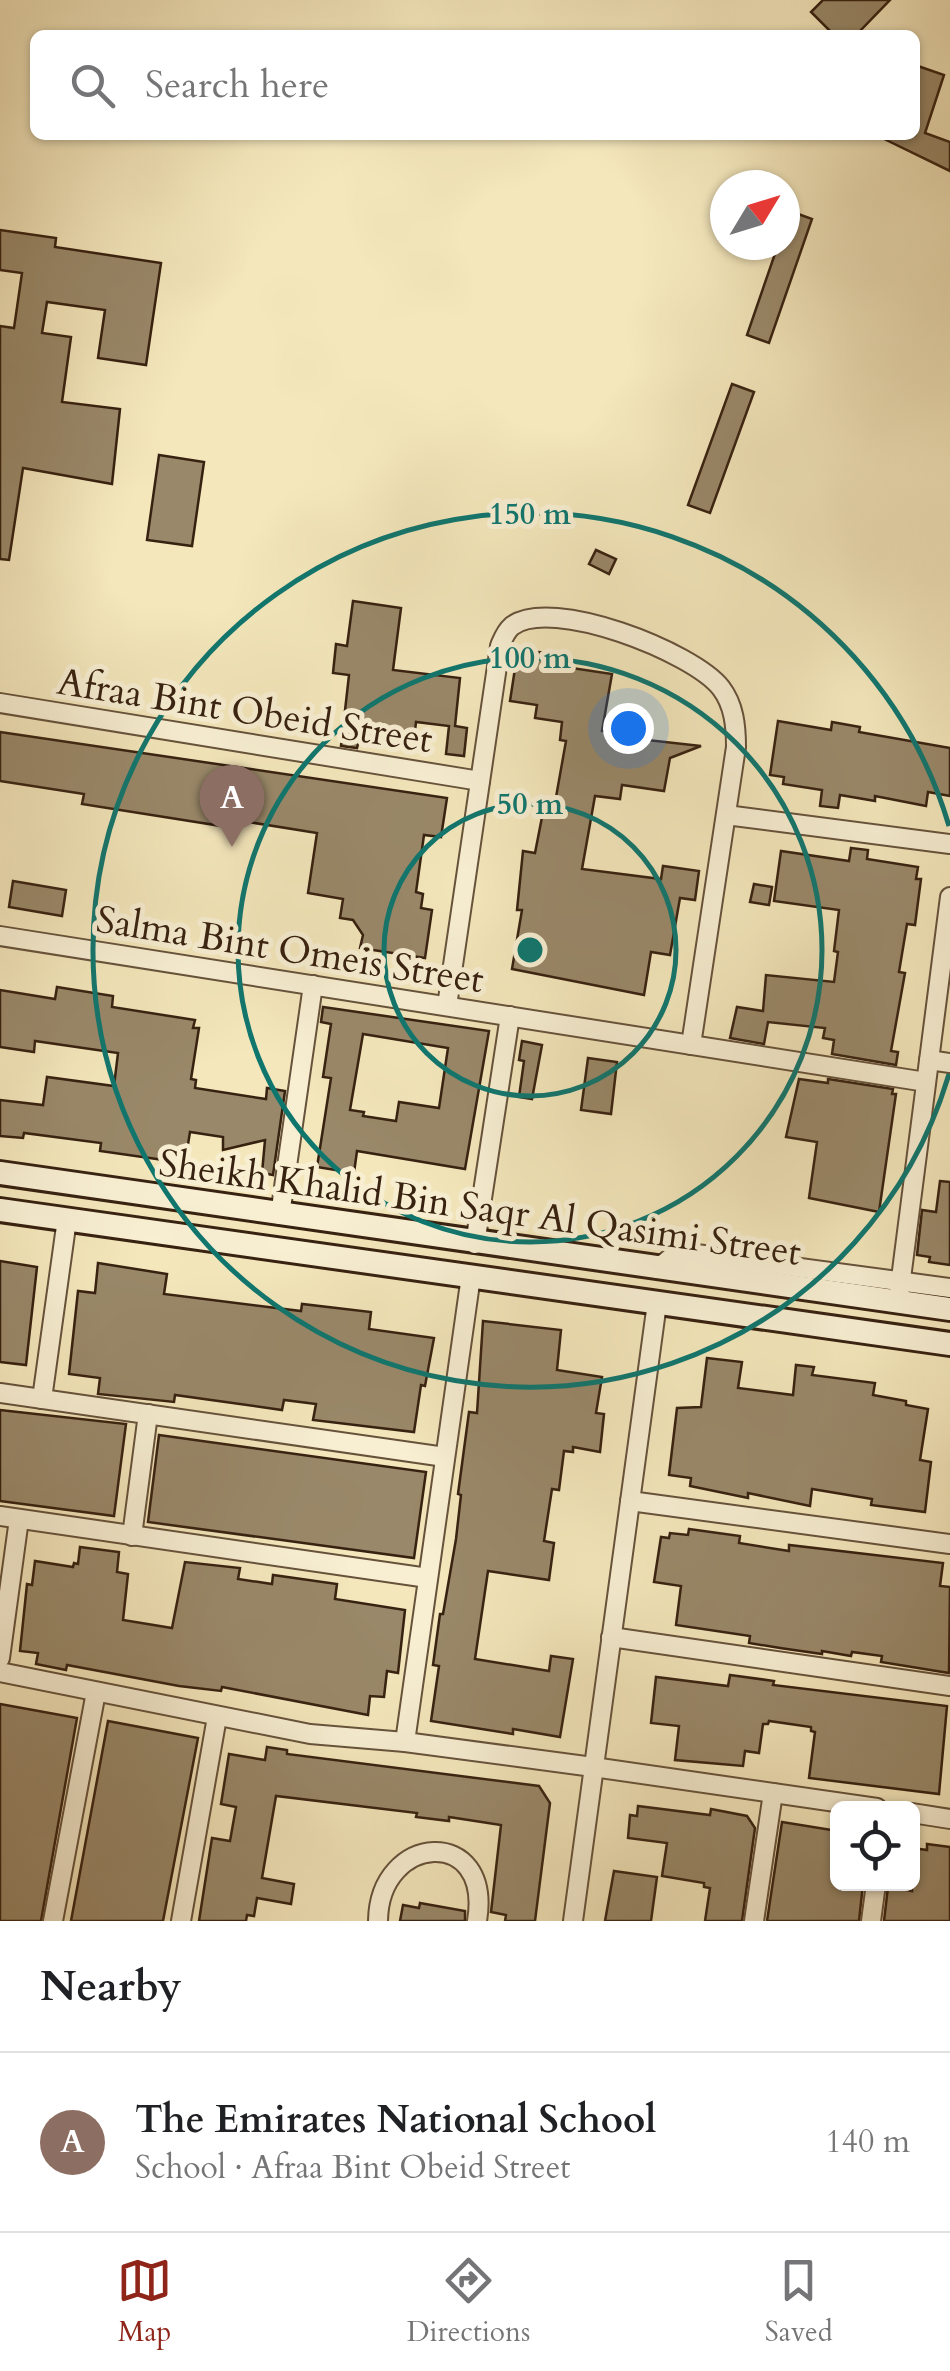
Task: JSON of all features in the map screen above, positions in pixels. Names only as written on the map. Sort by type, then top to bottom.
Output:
[{"type":"main road","name":"Sheikh Khalid Bin Saqr Al Qasimi Street","points":[[0,1173],[657,1269],[900,1292],[950,1309]]},
{"type":"main road","name":"Sheikh Khalid Bin Saqr Al Qasimi Street","points":[[0,1210],[950,1344]]},
{"type":"street","points":[[447,1006],[504,634],[513,625],[536,618],[596,625],[654,644],[706,673],[721,688],[736,726],[691,1045]]},
{"type":"street","name":"Afraa Bint Obeid Street","points":[[0,702],[480,781]]},
{"type":"street","points":[[726,815],[950,844]]},
{"type":"street","points":[[950,898],[900,1292],[950,1288]]},
{"type":"street","name":"Salma Bint Omeis Street","points":[[0,936],[926,1082]]},
{"type":"street","points":[[280,1215],[313,985]]},
{"type":"street","points":[[476,1244],[510,1016]]},
{"type":"street","points":[[929,1060],[950,1063]]},
{"type":"street","points":[[42,1399],[67,1220]]},
{"type":"street","points":[[404,1742],[471,1276]]},
{"type":"street","points":[[573,1921],[657,1302]]},
{"type":"street","points":[[0,1393],[445,1457]]},
{"type":"street","points":[[132,1536],[148,1414]]},
{"type":"street","points":[[630,1501],[950,1544]]},
{"type":"street","points":[[0,1658],[10,1518],[428,1578]]},
{"type":"street","points":[[611,1638],[950,1686]]},
{"type":"street","points":[[0,1672],[310,1734],[404,1742],[830,1801]]},
{"type":"street","points":[[53,1921],[96,1692]]},
{"type":"street","points":[[181,1921],[218,1717]]},
{"type":"street","points":[[754,1921],[773,1793]]},
{"type":"street","points":[[920,1814],[949,1813]]},
{"type":"street","points":[[378,1921],[382,1890],[394,1871],[431,1850],[454,1853],[472,1872],[480,1903],[477,1921]]},
{"type":"street","points":[[870,1921],[875,1891]]},
{"type":"building","points":[[823,0],[890,0],[861,30],[829,30],[811,12]]},
{"type":"building","points":[[920,67],[944,75],[925,133],[950,142],[950,171],[886,140],[920,140]]},
{"type":"building","points":[[800,215],[812,219],[800,254]]},
{"type":"building","points":[[0,230],[56,238],[55,247],[161,263],[146,365],[98,358],[105,310],[47,302],[42,333],[71,337],[62,402],[120,409],[112,484],[23,468],[9,560],[0,559],[0,326],[14,328],[22,273],[0,270]]},
{"type":"building","points":[[773,260],[798,260],[769,343],[747,335]]},
{"type":"building","points":[[732,384],[754,392],[710,513],[688,505]]},
{"type":"building","points":[[159,455],[204,462],[192,546],[147,540]]},
{"type":"building","points":[[596,550],[616,559],[609,574],[589,564]]},
{"type":"building","points":[[353,601],[401,608],[393,670],[460,678],[455,726],[467,728],[464,756],[446,754],[449,726],[416,722],[413,748],[359,740],[357,748],[341,746],[349,675],[333,673],[336,644],[347,646]]},
{"type":"building","points":[[518,649],[566,656],[565,667],[612,674],[602,731],[701,746],[670,758],[664,791],[622,785],[620,799],[595,796],[582,869],[661,879],[663,866],[699,871],[695,900],[680,898],[670,955],[651,952],[644,995],[512,969],[522,910],[517,910],[523,851],[535,853],[543,812],[553,814],[566,741],[560,740],[562,722],[535,718],[537,705],[510,701]]},
{"type":"building","points":[[778,721],[831,730],[832,722],[860,727],[859,732],[950,748],[950,796],[928,792],[926,806],[875,796],[875,801],[840,795],[838,808],[820,806],[822,790],[783,784],[784,777],[770,775]]},
{"type":"building","points":[[0,732],[447,798],[441,837],[424,835],[416,892],[423,894],[421,908],[432,910],[425,958],[360,948],[363,935],[353,920],[340,918],[343,899],[308,893],[317,833],[236,820],[234,828],[82,804],[84,794],[0,781]]},
{"type":"building","points":[[851,848],[868,850],[867,859],[918,867],[916,879],[921,879],[915,925],[907,924],[899,972],[905,973],[891,1051],[898,1052],[896,1065],[832,1054],[834,1040],[823,1038],[825,1028],[768,1022],[764,1044],[730,1038],[737,1007],[763,1011],[766,975],[834,982],[839,910],[774,901],[781,851],[849,861]]},
{"type":"building","points":[[13,881],[66,890],[62,916],[9,907]]},
{"type":"building","points":[[754,884],[772,887],[769,905],[750,902]]},
{"type":"building","points":[[57,987],[113,996],[112,1007],[195,1020],[193,1028],[199,1028],[191,1079],[196,1080],[195,1088],[266,1099],[267,1088],[285,1091],[273,1175],[262,1173],[265,1140],[223,1150],[223,1137],[190,1132],[185,1163],[100,1151],[101,1143],[24,1133],[23,1138],[0,1136],[0,1100],[43,1105],[47,1077],[114,1086],[118,1053],[35,1041],[34,1052],[0,1047],[0,990],[55,999]]},
{"type":"building","points":[[323,1007],[489,1031],[465,1169],[357,1151],[354,1173],[317,1167],[331,1078],[323,1077],[331,1024],[321,1022]],"holes":[[[363,1034],[448,1048],[439,1108],[399,1102],[396,1121],[350,1110]]]},
{"type":"building","points":[[522,1041],[542,1045],[532,1099],[519,1097],[524,1061],[519,1060]]},
{"type":"building","points":[[588,1058],[617,1062],[611,1114],[581,1110]]},
{"type":"building","points":[[799,1079],[828,1083],[828,1079],[893,1089],[892,1094],[896,1094],[879,1212],[809,1198],[817,1142],[786,1137]]},
{"type":"building","points":[[940,1181],[950,1182],[950,1265],[929,1262],[930,1257],[917,1255],[922,1210],[936,1212]]},
{"type":"building","points":[[0,1261],[37,1267],[26,1365],[0,1362]]},
{"type":"building","points":[[98,1263],[167,1274],[164,1294],[301,1311],[302,1304],[371,1312],[369,1329],[434,1338],[414,1432],[313,1420],[316,1404],[284,1400],[282,1410],[175,1395],[174,1402],[98,1394],[100,1378],[69,1374],[78,1291],[95,1293]]},
{"type":"building","points":[[483,1321],[561,1330],[557,1370],[602,1377],[596,1413],[604,1414],[600,1452],[573,1447],[573,1452],[564,1451],[559,1490],[552,1489],[544,1541],[554,1543],[549,1580],[488,1571],[475,1659],[549,1671],[551,1656],[573,1659],[560,1737],[431,1721],[439,1666],[433,1665],[456,1539],[469,1412],[477,1413]]},
{"type":"building","points":[[707,1358],[742,1362],[738,1388],[793,1395],[796,1365],[814,1367],[812,1375],[875,1383],[873,1395],[928,1409],[920,1460],[931,1462],[925,1512],[871,1505],[872,1499],[812,1489],[810,1506],[748,1493],[748,1498],[690,1486],[691,1478],[669,1475],[677,1408],[701,1407]]},
{"type":"building","points":[[0,1410],[126,1424],[114,1516],[0,1501]]},
{"type":"building","points":[[159,1435],[426,1472],[414,1558],[148,1522]]},
{"type":"building","points":[[689,1529],[740,1536],[739,1543],[789,1551],[789,1545],[943,1563],[940,1586],[950,1587],[949,1673],[881,1662],[882,1656],[780,1648],[749,1643],[750,1636],[676,1625],[681,1586],[654,1582],[661,1537],[669,1538],[670,1533],[688,1535]]},
{"type":"building","points":[[80,1547],[119,1552],[117,1572],[128,1574],[123,1620],[172,1628],[185,1562],[240,1568],[238,1579],[272,1584],[273,1575],[337,1584],[335,1599],[405,1610],[398,1673],[387,1671],[384,1697],[370,1696],[368,1715],[222,1687],[221,1691],[179,1686],[67,1665],[66,1670],[36,1664],[38,1653],[20,1651],[27,1584],[32,1585],[35,1561],[73,1567],[78,1564]]},
{"type":"building","points":[[730,1675],[774,1681],[773,1685],[947,1706],[939,1794],[809,1778],[815,1732],[811,1727],[769,1721],[763,1724],[759,1753],[745,1751],[743,1766],[675,1760],[679,1726],[651,1723],[656,1677],[728,1686]]},
{"type":"building","points":[[0,1704],[77,1718],[41,1921],[0,1921]]},
{"type":"building","points":[[108,1721],[198,1738],[163,1921],[71,1921]]},
{"type":"building","points":[[267,1747],[287,1750],[287,1754],[539,1786],[550,1803],[535,1921],[505,1921],[506,1915],[491,1912],[501,1825],[276,1796],[262,1878],[294,1884],[291,1904],[257,1898],[254,1916],[247,1915],[246,1921],[199,1921],[212,1838],[230,1841],[236,1807],[221,1804],[229,1754],[265,1760]]},
{"type":"building","points":[[638,1806],[710,1815],[711,1809],[747,1816],[755,1828],[742,1921],[705,1921],[710,1888],[704,1887],[704,1883],[662,1876],[667,1843],[628,1838],[630,1815],[637,1816]]},
{"type":"building","points":[[782,1822],[830,1830],[830,1891],[862,1891],[859,1921],[767,1921]]},
{"type":"building","points":[[927,1844],[950,1847],[950,1921],[884,1921],[888,1891],[920,1891],[920,1849],[927,1850]]},
{"type":"building","points":[[614,1871],[657,1877],[651,1921],[605,1921]]},
{"type":"building","points":[[420,1903],[465,1911],[465,1921],[400,1921],[403,1905],[419,1908]]},
{"type":"place","name":"The Emirates National School","points":[[232,847]]}]
